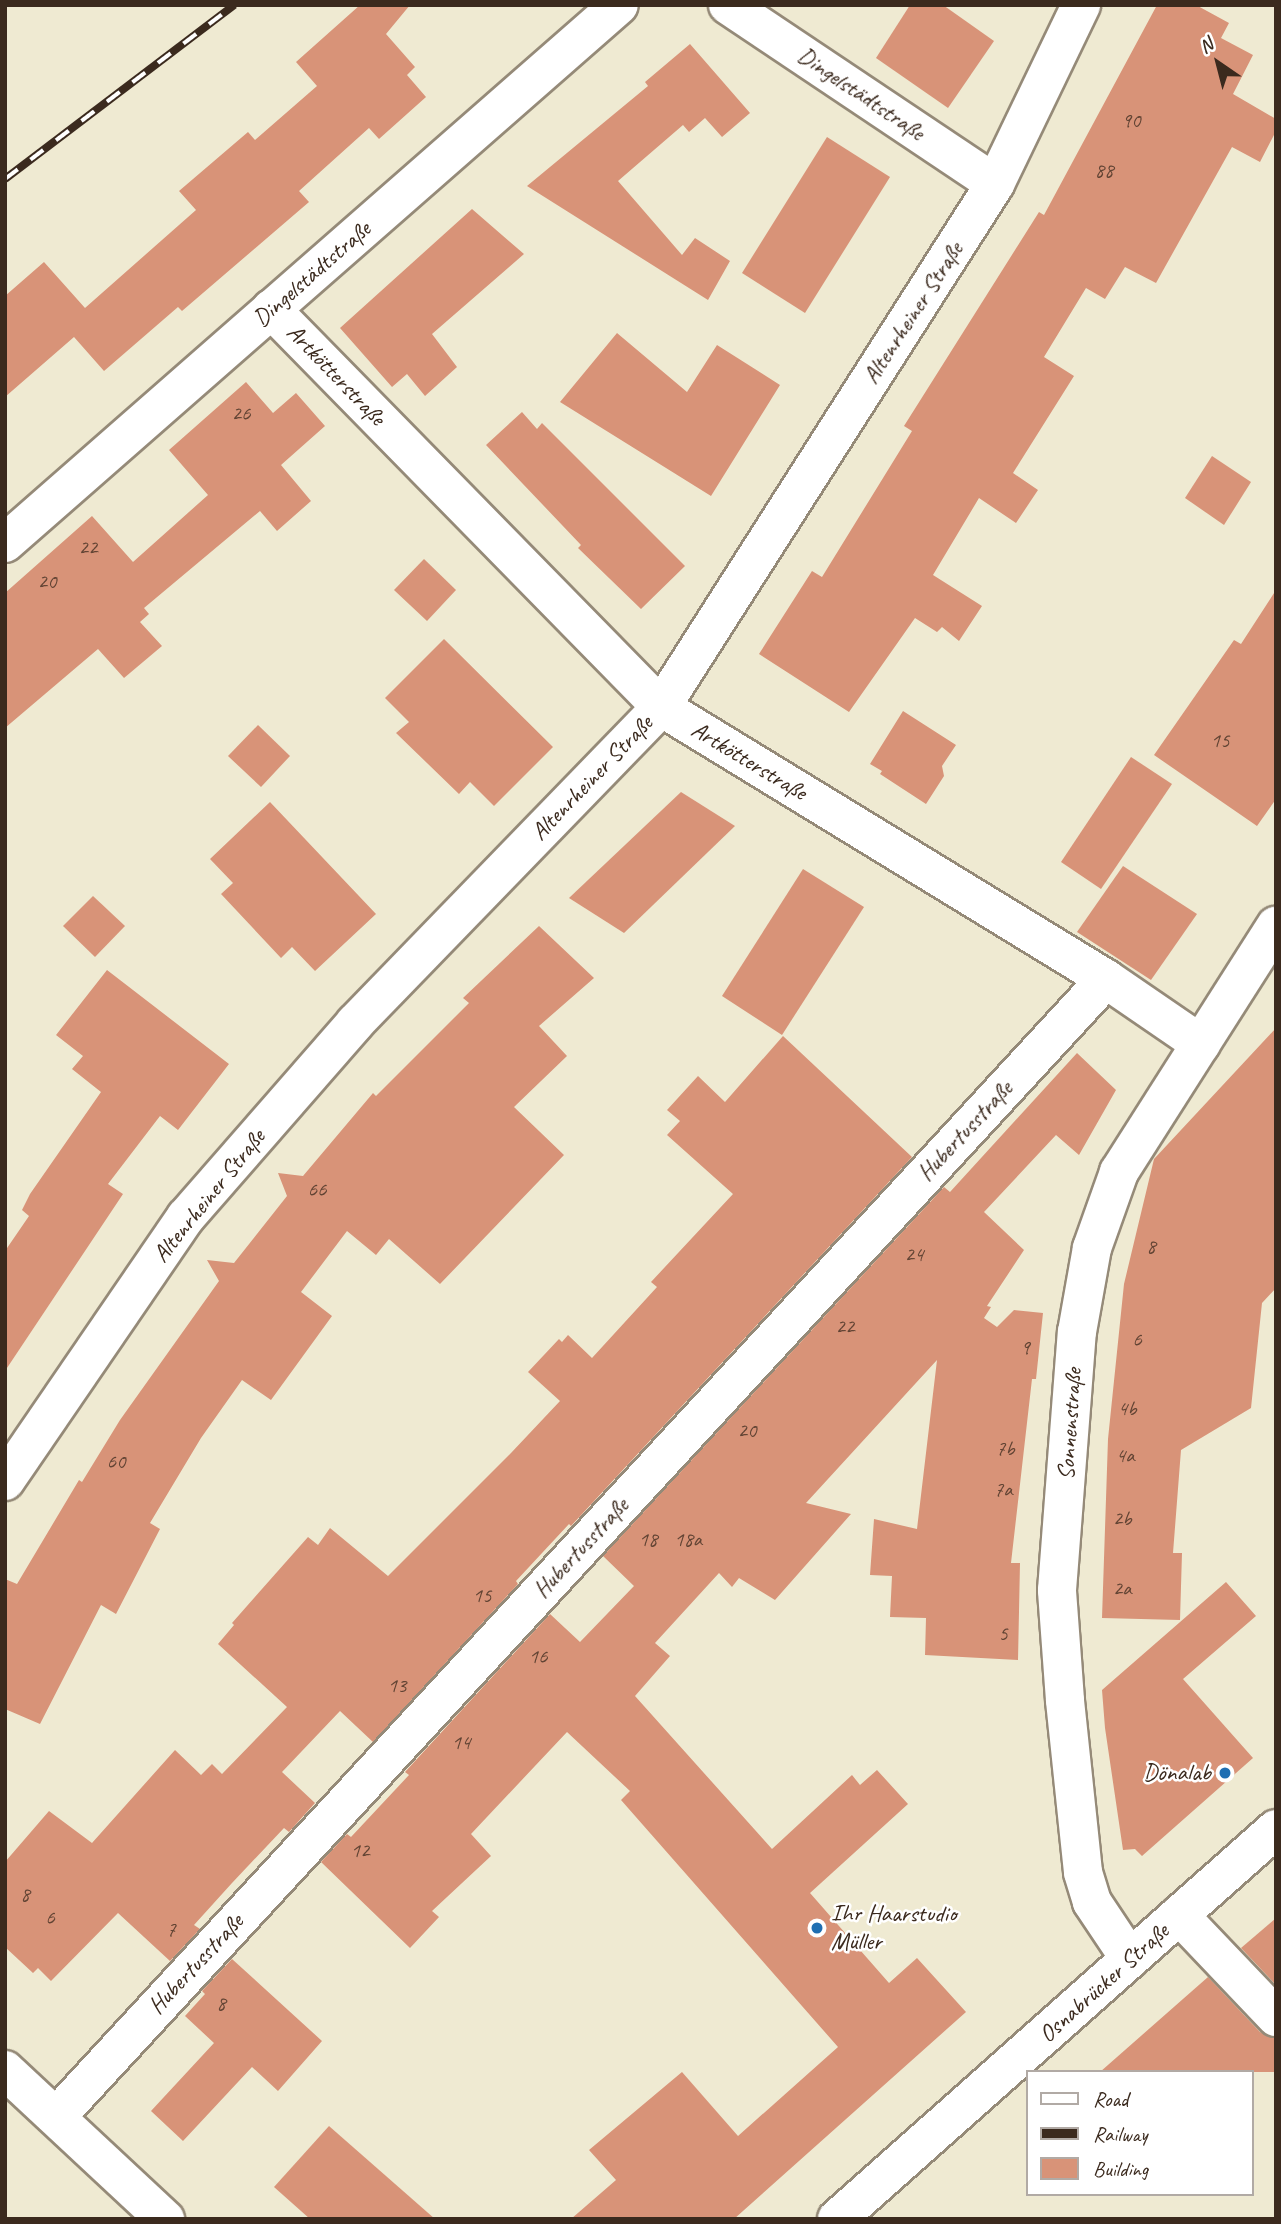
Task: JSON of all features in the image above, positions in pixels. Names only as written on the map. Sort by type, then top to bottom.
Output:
[{"type":"street","name":"Dingelstädtstraße","points":[[5,543],[619,5]]},
{"type":"street","name":"Dingelstädtstraße","points":[[728,5],[995,184]]},
{"type":"street","name":"Altenrheiner Straße","points":[[5,1481],[186,1217],[355,1023],[661,707],[995,184],[1081,5]]},
{"type":"street","name":"Artkötterstraße","points":[[271,309],[661,707],[1106,979],[1201,1044]]},
{"type":"street","name":"Sonnenstraße","points":[[1130,1959],[1092,1902],[1083,1872],[1065,1700],[1057,1590],[1077,1332],[1092,1248],[1119,1172],[1276,926]]},
{"type":"street","name":"Hubertusstraße","points":[[56,2116],[1106,979]]},
{"type":"street","name":"Osnabrücker Straße","points":[[837,2219],[1276,1829]]},
{"type":"street","points":[[1179,1915],[1276,2017]]},
{"type":"street","points":[[5,2070],[165,2219]]},
{"type":"building","points":[[360,5],[410,5],[386,34],[415,67],[407,75],[426,97],[379,139],[369,128],[299,191],[309,202],[182,311],[178,307],[104,371],[74,337],[5,397],[5,296],[44,262],[85,308],[196,210],[179,191],[248,132],[255,140],[317,86],[296,62]]},
{"type":"building","points":[[910,5],[943,5],[994,41],[948,108],[876,58]]},
{"type":"building","points":[[1157,5],[1196,5],[1229,23],[1221,38],[1253,55],[1233,94],[1276,119],[1276,131],[1260,162],[1232,147],[1156,283],[1125,267],[1105,299],[1086,288],[1044,357],[1074,376],[1013,473],[1038,490],[1016,523],[979,498],[933,575],[982,606],[959,641],[942,627],[937,632],[915,618],[849,712],[759,654],[812,571],[822,577],[912,431],[904,426],[1039,212],[1044,215]]},
{"type":"building","points":[[690,44],[750,113],[722,137],[705,118],[689,132],[683,125],[618,181],[682,255],[695,238],[730,261],[708,300],[527,186],[648,86],[645,82]]},
{"type":"building","points":[[827,137],[890,177],[805,313],[742,273]]},
{"type":"building","points":[[472,209],[524,254],[432,334],[457,367],[425,396],[407,374],[392,387],[340,328]]},
{"type":"building","points":[[617,333],[687,392],[717,345],[780,385],[711,496],[560,402]]},
{"type":"building","points":[[246,382],[273,413],[296,393],[325,426],[281,465],[311,501],[277,531],[260,511],[144,608],[149,614],[140,622],[162,646],[124,678],[98,649],[5,728],[5,593],[92,516],[133,562],[208,495],[169,450]]},
{"type":"building","points":[[522,412],[537,429],[542,423],[685,566],[641,609],[578,548],[581,545],[486,445]]},
{"type":"building","points":[[1212,456],[1251,482],[1224,525],[1185,498]]},
{"type":"building","points":[[424,559],[456,590],[427,621],[394,590]]},
{"type":"building","points":[[1276,590],[1276,799],[1257,826],[1154,755],[1234,640],[1241,644]]},
{"type":"building","points":[[444,639],[553,747],[494,806],[470,782],[459,794],[396,733],[409,722],[385,698]]},
{"type":"building","points":[[903,711],[956,745],[942,766],[944,776],[926,804],[880,774],[882,771],[870,764]]},
{"type":"building","points":[[258,725],[290,756],[261,787],[228,756]]},
{"type":"building","points":[[1131,757],[1172,784],[1101,889],[1061,862]]},
{"type":"building","points":[[681,792],[735,826],[624,933],[569,898]]},
{"type":"building","points":[[270,802],[376,914],[315,971],[292,947],[281,958],[221,894],[233,883],[210,859]]},
{"type":"building","points":[[1123,866],[1197,914],[1151,980],[1077,932]]},
{"type":"building","points":[[803,869],[864,907],[782,1035],[722,996]]},
{"type":"building","points":[[93,896],[125,926],[95,957],[63,926]]},
{"type":"building","points":[[539,926],[594,978],[539,1026],[567,1056],[514,1107],[564,1155],[440,1284],[389,1239],[376,1255],[347,1231],[301,1292],[332,1316],[271,1400],[242,1380],[201,1438],[150,1523],[160,1529],[116,1614],[101,1605],[40,1724],[5,1709],[5,1579],[17,1584],[79,1480],[82,1482],[120,1420],[219,1281],[207,1260],[234,1263],[287,1196],[278,1173],[303,1176],[373,1093],[376,1096],[469,1003],[463,998]]},
{"type":"building","points":[[107,970],[229,1064],[178,1130],[160,1116],[108,1184],[123,1194],[5,1371],[5,1251],[29,1216],[22,1210],[30,1194],[101,1092],[72,1069],[83,1056],[56,1035]]},
{"type":"building","points":[[1276,1028],[1276,1288],[1262,1303],[1251,1408],[1181,1450],[1173,1553],[1182,1553],[1180,1620],[1102,1618],[1108,1439],[1124,1284],[1154,1159]]},
{"type":"building","points":[[783,1036],[912,1157],[571,1526],[569,1524],[516,1581],[518,1584],[373,1742],[340,1711],[282,1772],[315,1803],[289,1832],[284,1828],[232,1883],[194,1925],[200,1929],[170,1961],[118,1913],[51,1981],[38,1968],[33,1973],[5,1947],[5,1862],[49,1811],[92,1843],[175,1750],[201,1775],[212,1764],[222,1774],[287,1707],[218,1644],[234,1625],[232,1623],[308,1537],[318,1545],[330,1528],[388,1576],[560,1401],[528,1372],[559,1339],[562,1342],[568,1335],[592,1358],[657,1287],[651,1282],[733,1194],[667,1135],[680,1121],[667,1110],[698,1076],[725,1102]]},
{"type":"building","points":[[1077,1053],[1116,1090],[1079,1155],[1056,1135],[984,1212],[1024,1250],[987,1306],[991,1307],[984,1318],[997,1327],[1014,1310],[1043,1313],[1036,1379],[1032,1379],[1011,1563],[1020,1563],[1018,1660],[925,1655],[926,1618],[890,1617],[892,1576],[870,1575],[874,1519],[917,1529],[937,1360],[806,1503],[851,1514],[775,1600],[739,1578],[732,1587],[719,1573],[655,1643],[670,1656],[635,1696],[772,1849],[852,1775],[860,1785],[877,1770],[908,1804],[810,1893],[889,1983],[917,1958],[966,2012],[734,2219],[571,2219],[616,2180],[589,2150],[682,2072],[738,2136],[838,2047],[621,1800],[630,1791],[567,1732],[471,1834],[491,1856],[432,1911],[439,1917],[410,1948],[321,1862],[347,1834],[351,1837],[409,1775],[405,1772],[550,1614],[580,1642],[634,1586],[603,1556],[944,1187],[950,1192]]},
{"type":"building","points":[[1226,1582],[1256,1616],[1183,1679],[1253,1758],[1142,1856],[1135,1849],[1123,1850],[1102,1690]]},
{"type":"building","points":[[1276,1918],[1276,1985],[1241,1948]]},
{"type":"building","points":[[232,1959],[322,2041],[278,2091],[252,2067],[183,2141],[151,2111],[214,2043],[185,2016],[205,1994],[202,1991]]},
{"type":"building","points":[[1208,1977],[1260,2032],[1276,2038],[1276,2072],[1102,2070]]},
{"type":"building","points":[[329,2126],[435,2219],[310,2219],[274,2187]]},
{"type":"railway","points":[[5,179],[234,5]]},
{"type":"place","name":"Dönalab","points":[[1225,1773]]},
{"type":"place","name":"Ihr Haarstudio Müller","points":[[817,1928]]}]
